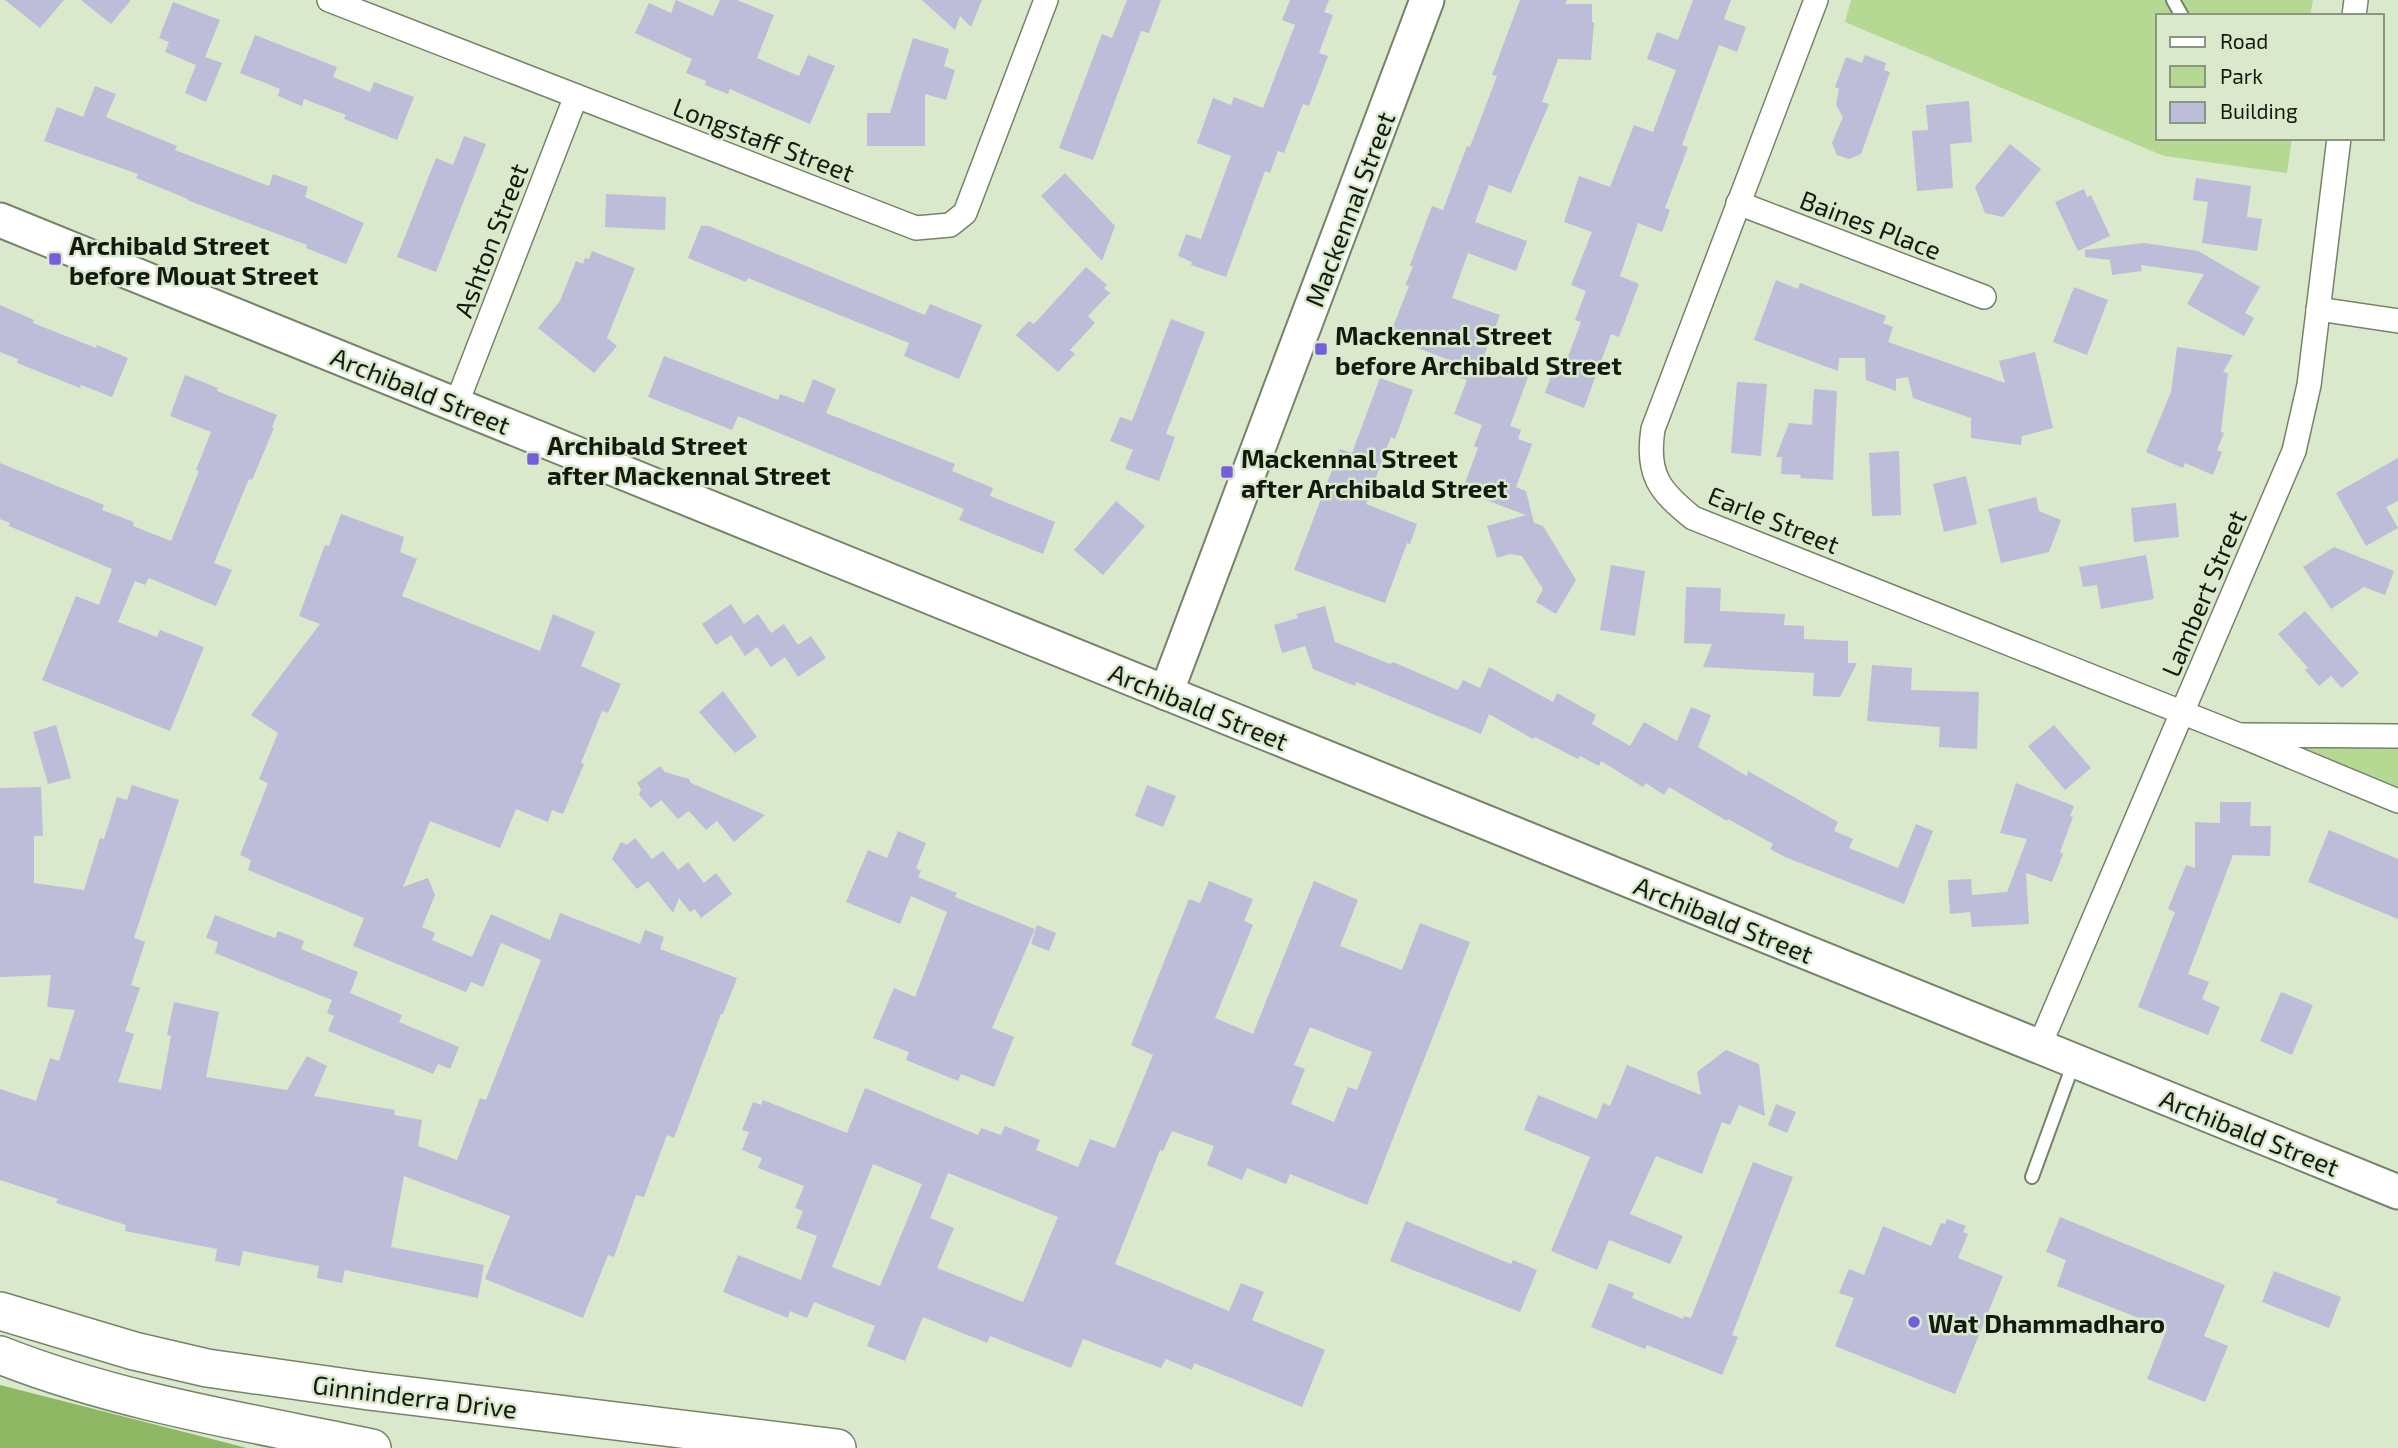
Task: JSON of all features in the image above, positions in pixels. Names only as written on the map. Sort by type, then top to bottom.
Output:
[{"type":"main road","points":[[0,1284],[169,1337],[369,1391]]},
{"type":"main road","name":"Ginninderra Drive","points":[[0,1311],[134,1351],[206,1368],[369,1391],[837,1448]]},
{"type":"main road","name":"Ginninderra Drive","points":[[10,1360],[128,1396],[372,1448]]},
{"type":"street","name":"Longstaff Street","points":[[329,0],[916,228],[950,225],[965,213],[1046,0]]},
{"type":"street","name":"Mackennal Street","points":[[1166,693],[1427,0]]},
{"type":"street","name":"Earle Street","points":[[1816,0],[1653,429],[1649,454],[1655,473],[1669,499],[1693,518],[2182,712],[2398,801]]},
{"type":"street","name":"Ashton Street","points":[[456,405],[576,96]]},
{"type":"street","name":"Lambert Street","points":[[2039,1047],[2294,451],[2309,385],[2339,140]]},
{"type":"street","name":"Baines Place","points":[[1738,204],[1984,297]]},
{"type":"street","name":"Archibald Street","points":[[0,220],[2398,1192]]},
{"type":"street","points":[[2318,309],[2398,321]]},
{"type":"street","name":"Earle Street","points":[[2239,735],[2398,736]]},
{"type":"lane","points":[[2032,1177],[2075,1061]]},
{"type":"green space","points":[[1851,0],[2313,0],[2310,14],[2156,14],[2156,140],[2292,140],[2287,173],[2164,156],[1845,22]]},
{"type":"green space","points":[[2239,735],[2398,736],[2398,801]]},
{"type":"green space","points":[[0,1385],[247,1448],[0,1448]]},
{"type":"building","points":[[5,0],[64,0],[40,28]]},
{"type":"building","points":[[81,0],[131,0],[111,24]]},
{"type":"building","points":[[676,0],[713,16],[720,0],[737,0],[774,15],[757,58],[799,76],[808,55],[835,66],[810,124],[730,89],[728,94],[705,85],[706,81],[686,73],[692,59],[635,33],[649,3],[671,13]]},
{"type":"building","points":[[922,0],[982,0],[971,27],[960,16],[955,30]]},
{"type":"building","points":[[1127,0],[1161,0],[1149,33],[1141,31],[1093,160],[1059,148],[1102,34],[1112,38]]},
{"type":"building","points":[[1290,0],[1329,0],[1324,12],[1333,15],[1319,53],[1328,56],[1309,106],[1303,104],[1284,153],[1278,151],[1270,173],[1265,171],[1226,277],[1191,265],[1192,262],[1178,256],[1186,234],[1201,239],[1231,156],[1197,143],[1213,98],[1231,105],[1234,97],[1263,108],[1295,25],[1282,20]]},
{"type":"building","points":[[1520,0],[1567,0],[1565,4],[1592,4],[1594,22],[1591,60],[1558,59],[1542,102],[1549,104],[1511,193],[1489,185],[1475,222],[1527,241],[1516,271],[1468,253],[1452,298],[1500,315],[1482,361],[1528,377],[1510,426],[1521,430],[1518,439],[1532,444],[1516,487],[1526,491],[1534,523],[1543,526],[1576,580],[1556,614],[1536,602],[1543,589],[1522,556],[1510,554],[1497,558],[1487,526],[1526,515],[1462,491],[1478,448],[1474,446],[1482,425],[1454,414],[1467,380],[1445,372],[1449,360],[1389,337],[1409,286],[1405,285],[1413,267],[1410,265],[1432,206],[1443,210],[1467,146],[1470,147],[1497,76],[1492,75]]},
{"type":"building","points":[[1693,0],[1731,0],[1724,19],[1746,27],[1737,52],[1719,45],[1682,145],[1688,147],[1665,208],[1670,210],[1662,232],[1638,223],[1620,276],[1639,284],[1619,337],[1611,334],[1584,408],[1545,393],[1556,362],[1565,365],[1581,322],[1575,320],[1586,291],[1571,285],[1592,232],[1564,222],[1579,176],[1610,187],[1634,125],[1653,132],[1676,70],[1647,59],[1657,32],[1678,40]]},
{"type":"building","points":[[173,2],[220,20],[205,57],[222,63],[206,102],[185,93],[196,65],[165,52],[169,42],[159,38]]},
{"type":"building","points":[[255,35],[337,67],[333,77],[370,92],[374,82],[414,97],[397,140],[344,119],[346,115],[304,99],[302,106],[278,96],[280,89],[240,73]]},
{"type":"building","points":[[913,38],[949,49],[944,66],[955,70],[946,100],[925,94],[925,146],[867,146],[867,113],[890,113]]},
{"type":"building","points":[[1865,55],[1886,63],[1884,70],[1890,72],[1861,154],[1849,159],[1837,155],[1832,143],[1843,117],[1836,105],[1839,89],[1835,87],[1846,57],[1862,63]]},
{"type":"building","points":[[95,86],[116,94],[106,117],[177,146],[175,150],[269,186],[273,174],[308,187],[305,197],[364,223],[346,264],[306,248],[307,245],[136,178],[138,174],[44,141],[57,107],[83,117]]},
{"type":"building","points":[[1969,101],[1972,142],[1950,144],[1953,188],[1917,191],[1912,131],[1928,130],[1926,105]]},
{"type":"building","points":[[464,136],[486,144],[436,272],[397,257],[436,158],[453,165]]},
{"type":"building","points":[[2010,144],[2041,169],[2003,217],[1985,213],[1975,187]]},
{"type":"building","points":[[1065,173],[1115,226],[1102,261],[1041,196]]},
{"type":"building","points":[[2196,178],[2251,186],[2247,217],[2262,219],[2257,251],[2202,243],[2208,202],[2193,200]]},
{"type":"building","points":[[2084,189],[2087,197],[2091,195],[2110,236],[2078,251],[2055,202]]},
{"type":"building","points":[[606,194],[666,197],[665,230],[605,227]]},
{"type":"building","points":[[701,226],[709,226],[925,315],[930,304],[982,325],[959,379],[904,356],[909,343],[748,278],[746,282],[688,258]]},
{"type":"building","points":[[2144,243],[2198,251],[2260,287],[2245,313],[2254,318],[2244,336],[2187,304],[2204,274],[2141,265],[2142,271],[2112,275],[2110,260],[2085,257],[2085,250]]},
{"type":"building","points":[[592,251],[635,268],[607,338],[617,346],[594,373],[538,328],[560,301],[576,261],[583,264]]},
{"type":"building","points":[[1086,267],[1107,285],[1104,288],[1110,293],[1088,316],[1095,323],[1070,350],[1075,354],[1058,372],[1016,335],[1029,321],[1034,324]]},
{"type":"building","points":[[1776,280],[1798,289],[1800,283],[1886,316],[1883,323],[1893,327],[1888,342],[2005,383],[1999,361],[2035,352],[2053,428],[2022,436],[2021,445],[1971,438],[1971,418],[1913,398],[1908,377],[1896,379],[1896,391],[1866,380],[1865,358],[1839,358],[1838,371],[1754,340]]},
{"type":"building","points":[[2074,287],[2108,300],[2087,355],[2053,342]]},
{"type":"building","points":[[0,305],[34,320],[33,323],[128,358],[112,397],[81,385],[80,388],[17,363],[18,359],[0,352]]},
{"type":"building","points":[[1171,319],[1205,332],[1166,434],[1175,437],[1159,481],[1125,469],[1133,450],[1110,441],[1120,417],[1132,421]]},
{"type":"building","points":[[2177,347],[2233,355],[2223,372],[2228,373],[2221,432],[2224,433],[2217,450],[2222,452],[2213,475],[2185,463],[2183,468],[2146,452],[2171,392]]},
{"type":"building","points":[[664,356],[778,400],[780,394],[804,403],[813,379],[836,389],[826,413],[955,464],[952,471],[993,488],[990,496],[1055,522],[1043,554],[959,520],[964,509],[738,416],[732,430],[648,397]]},
{"type":"building","points":[[185,375],[277,415],[252,480],[249,479],[214,563],[232,570],[216,606],[149,578],[145,585],[135,581],[118,622],[157,637],[160,630],[204,647],[170,731],[42,680],[76,596],[99,605],[112,569],[9,526],[10,523],[0,519],[0,463],[104,505],[102,510],[134,522],[133,526],[171,541],[199,471],[196,470],[211,432],[170,416]]},
{"type":"building","points":[[1380,378],[1413,390],[1395,439],[1391,437],[1366,504],[1417,524],[1410,544],[1407,543],[1385,603],[1294,570],[1340,449],[1352,453]]},
{"type":"building","points":[[1737,382],[1767,384],[1761,456],[1731,453]]},
{"type":"building","points":[[1814,389],[1837,391],[1833,480],[1781,474],[1782,457],[1776,457],[1789,423],[1812,425]]},
{"type":"building","points":[[1899,451],[1901,515],[1872,516],[1869,453]]},
{"type":"building","points":[[2398,458],[2398,501],[2386,507],[2398,528],[2366,546],[2336,493]]},
{"type":"building","points":[[1966,476],[1977,524],[1944,532],[1933,484]]},
{"type":"building","points":[[2036,497],[2039,511],[2061,520],[2049,552],[2001,563],[1988,509]]},
{"type":"building","points":[[1116,501],[1145,526],[1103,575],[1074,550]]},
{"type":"building","points":[[2176,503],[2179,537],[2134,542],[2131,508]]},
{"type":"building","points":[[341,514],[404,537],[400,552],[417,559],[402,596],[540,651],[553,614],[595,632],[581,666],[621,684],[608,713],[602,711],[563,814],[552,810],[548,822],[516,809],[500,848],[430,821],[403,887],[428,878],[435,895],[422,927],[435,933],[432,940],[472,957],[491,914],[550,940],[560,913],[640,944],[645,930],[664,937],[660,949],[737,978],[674,1138],[667,1135],[644,1197],[636,1195],[614,1257],[608,1255],[583,1318],[485,1279],[510,1216],[404,1176],[391,1247],[484,1265],[478,1298],[345,1270],[342,1283],[317,1278],[319,1266],[243,1251],[240,1266],[215,1261],[217,1249],[125,1231],[126,1225],[56,1203],[58,1199],[0,1180],[0,1089],[36,1101],[50,1058],[59,1061],[75,1010],[47,1007],[51,975],[0,977],[0,788],[41,787],[43,836],[34,836],[34,883],[84,890],[100,838],[104,839],[117,797],[127,800],[132,785],[179,800],[134,938],[145,942],[131,985],[140,988],[125,1031],[134,1034],[118,1082],[161,1090],[171,1036],[167,1035],[174,1002],[219,1012],[206,1077],[287,1090],[307,1056],[327,1066],[314,1096],[395,1110],[394,1115],[422,1120],[418,1146],[457,1160],[480,1098],[486,1100],[541,960],[501,943],[483,987],[471,982],[466,992],[353,946],[364,918],[248,870],[251,860],[240,855],[268,783],[259,779],[278,733],[251,715],[320,624],[299,616],[325,545],[329,546]]},
{"type":"building","points":[[2334,547],[2394,571],[2385,595],[2364,587],[2331,609],[2303,567]]},
{"type":"building","points":[[2146,555],[2154,599],[2101,609],[2097,585],[2083,587],[2079,567]]},
{"type":"building","points":[[1611,565],[1645,571],[1635,636],[1600,630]]},
{"type":"building","points":[[1686,587],[1721,588],[1720,611],[1785,614],[1784,625],[1804,626],[1804,639],[1848,641],[1848,663],[1857,663],[1840,697],[1813,696],[1814,673],[1703,667],[1712,644],[1684,643]]},
{"type":"building","points":[[731,604],[744,624],[758,614],[771,633],[784,624],[798,645],[811,636],[826,658],[798,677],[785,657],[771,667],[757,647],[745,656],[731,635],[716,645],[702,624]]},
{"type":"building","points":[[1325,606],[1335,642],[1390,664],[1393,662],[1458,690],[1463,680],[1480,688],[1489,667],[1553,702],[1557,693],[1596,715],[1592,724],[1630,746],[1644,722],[1677,741],[1691,707],[1711,715],[1698,747],[1747,776],[1748,771],[1838,822],[1834,831],[1853,839],[1849,848],[1898,868],[1916,824],[1933,831],[1904,904],[1785,857],[1770,849],[1773,844],[1669,787],[1664,795],[1646,783],[1643,787],[1601,761],[1599,766],[1580,756],[1578,759],[1535,737],[1533,739],[1489,714],[1481,734],[1356,682],[1355,686],[1313,669],[1305,646],[1282,653],[1274,625],[1298,618],[1296,614]]},
{"type":"building","points":[[2305,611],[2359,673],[2342,688],[2331,676],[2319,686],[2305,670],[2308,668],[2278,634]]},
{"type":"building","points":[[1872,665],[1912,668],[1911,690],[1979,692],[1977,749],[1939,747],[1940,727],[1867,721]]},
{"type":"building","points":[[723,691],[757,737],[735,753],[699,712]]},
{"type":"building","points":[[56,725],[71,778],[48,784],[33,732]]},
{"type":"building","points":[[2054,725],[2091,768],[2065,790],[2028,746]]},
{"type":"building","points":[[660,766],[665,772],[689,779],[691,783],[765,815],[734,842],[717,821],[706,830],[689,811],[678,819],[661,800],[651,808],[639,795],[641,789],[637,783]]},
{"type":"building","points":[[2016,783],[2074,806],[2070,816],[2073,817],[2060,852],[2063,854],[2052,882],[2026,873],[2029,924],[1972,927],[1970,912],[1950,914],[1948,880],[1971,879],[1972,895],[2007,892],[2027,839],[2000,833]]},
{"type":"building","points":[[1147,785],[1176,796],[1163,827],[1135,816]]},
{"type":"building","points":[[2220,802],[2251,802],[2250,826],[2271,826],[2270,856],[2233,855],[2188,974],[2209,982],[2202,999],[2220,1007],[2208,1035],[2138,1007],[2175,912],[2168,909],[2186,865],[2195,868],[2195,822],[2220,823]]},
{"type":"building","points":[[2329,830],[2398,859],[2398,919],[2308,882]]},
{"type":"building","points":[[898,831],[926,843],[916,868],[921,871],[918,877],[957,893],[955,897],[1035,929],[992,1028],[1014,1037],[994,1087],[961,1074],[958,1081],[906,1060],[909,1052],[873,1038],[894,988],[915,997],[947,912],[911,896],[900,924],[846,902],[868,850],[887,858]]},
{"type":"building","points":[[635,838],[652,859],[663,851],[678,870],[688,862],[704,883],[716,873],[732,894],[701,918],[695,909],[690,912],[679,898],[673,913],[648,881],[637,889],[612,859],[621,842],[627,845]]},
{"type":"building","points":[[1209,881],[1253,899],[1244,921],[1253,925],[1215,1018],[1253,1034],[1314,881],[1358,900],[1340,946],[1402,970],[1420,923],[1470,942],[1367,1205],[1290,1174],[1286,1184],[1247,1168],[1242,1180],[1207,1165],[1214,1146],[1172,1131],[1163,1151],[1160,1150],[1115,1264],[1229,1311],[1241,1283],[1264,1292],[1252,1320],[1325,1350],[1302,1407],[1194,1363],[1192,1370],[1166,1359],[1161,1368],[1083,1339],[1071,1368],[990,1336],[987,1343],[923,1317],[905,1361],[867,1346],[875,1326],[814,1302],[807,1318],[790,1311],[788,1318],[723,1292],[738,1255],[801,1280],[817,1236],[796,1228],[803,1211],[795,1208],[804,1186],[758,1168],[762,1158],[742,1150],[749,1132],[742,1130],[753,1102],[761,1105],[763,1100],[847,1133],[865,1088],[978,1135],[981,1128],[1001,1135],[1005,1126],[1040,1140],[1036,1150],[1078,1167],[1090,1139],[1115,1148],[1153,1055],[1131,1045],[1189,899],[1200,903]],"holes":[[[1310,1027],[1372,1052],[1357,1090],[1348,1087],[1334,1122],[1291,1104],[1305,1069],[1294,1065]],[[873,1164],[922,1184],[880,1286],[832,1267]],[[948,1173],[1058,1217],[1023,1302],[937,1268],[954,1228],[930,1218]]]},
{"type":"building","points":[[215,915],[275,938],[278,931],[304,941],[301,949],[358,972],[350,993],[402,1015],[399,1022],[459,1047],[450,1069],[438,1064],[433,1074],[328,1031],[334,1016],[327,1013],[332,1000],[215,953],[218,942],[206,938]]},
{"type":"building","points":[[1037,925],[1056,933],[1049,951],[1031,944]]},
{"type":"building","points":[[2281,992],[2313,1005],[2292,1055],[2260,1041]]},
{"type":"building","points":[[1726,1050],[1759,1064],[1765,1116],[1739,1105],[1730,1125],[1722,1122],[1702,1174],[1656,1156],[1630,1214],[1683,1236],[1670,1264],[1609,1240],[1597,1270],[1551,1251],[1590,1157],[1524,1130],[1538,1095],[1597,1119],[1603,1103],[1610,1106],[1627,1065],[1701,1095],[1697,1072]]},
{"type":"building","points":[[1776,1104],[1796,1112],[1787,1133],[1768,1125]]},
{"type":"building","points":[[1753,1162],[1793,1177],[1732,1335],[1738,1337],[1722,1375],[1647,1345],[1645,1349],[1591,1327],[1609,1283],[1634,1293],[1632,1298],[1683,1319],[1684,1316],[1691,1318]]},
{"type":"building","points":[[2060,1217],[2225,1285],[2204,1336],[2228,1346],[2205,1402],[2147,1379],[2167,1329],[2057,1286],[2066,1260],[2046,1252]]},
{"type":"building","name":"Wat Dhammadharo","points":[[1947,1219],[1966,1226],[1963,1232],[1968,1234],[1958,1258],[2003,1276],[1955,1394],[1835,1346],[1854,1298],[1839,1293],[1849,1269],[1864,1275],[1883,1226],[1931,1246],[1941,1223],[1945,1224]]},
{"type":"building","points":[[1406,1221],[1511,1264],[1513,1260],[1537,1270],[1520,1312],[1390,1261]]},
{"type":"building","points":[[2274,1271],[2341,1297],[2329,1328],[2262,1302]]},
{"type":"place","name":"Archibald Street before Mouat Street","points":[[55,259]]},
{"type":"place","name":"Mackennal Street before Archibald Street","points":[[1321,349]]},
{"type":"place","name":"Archibald Street after Mackennal Street","points":[[533,459]]},
{"type":"place","name":"Mackennal Street after Archibald Street","points":[[1227,472]]},
{"type":"place","name":"Wat Dhammadharo","points":[[1914,1322]]}]
